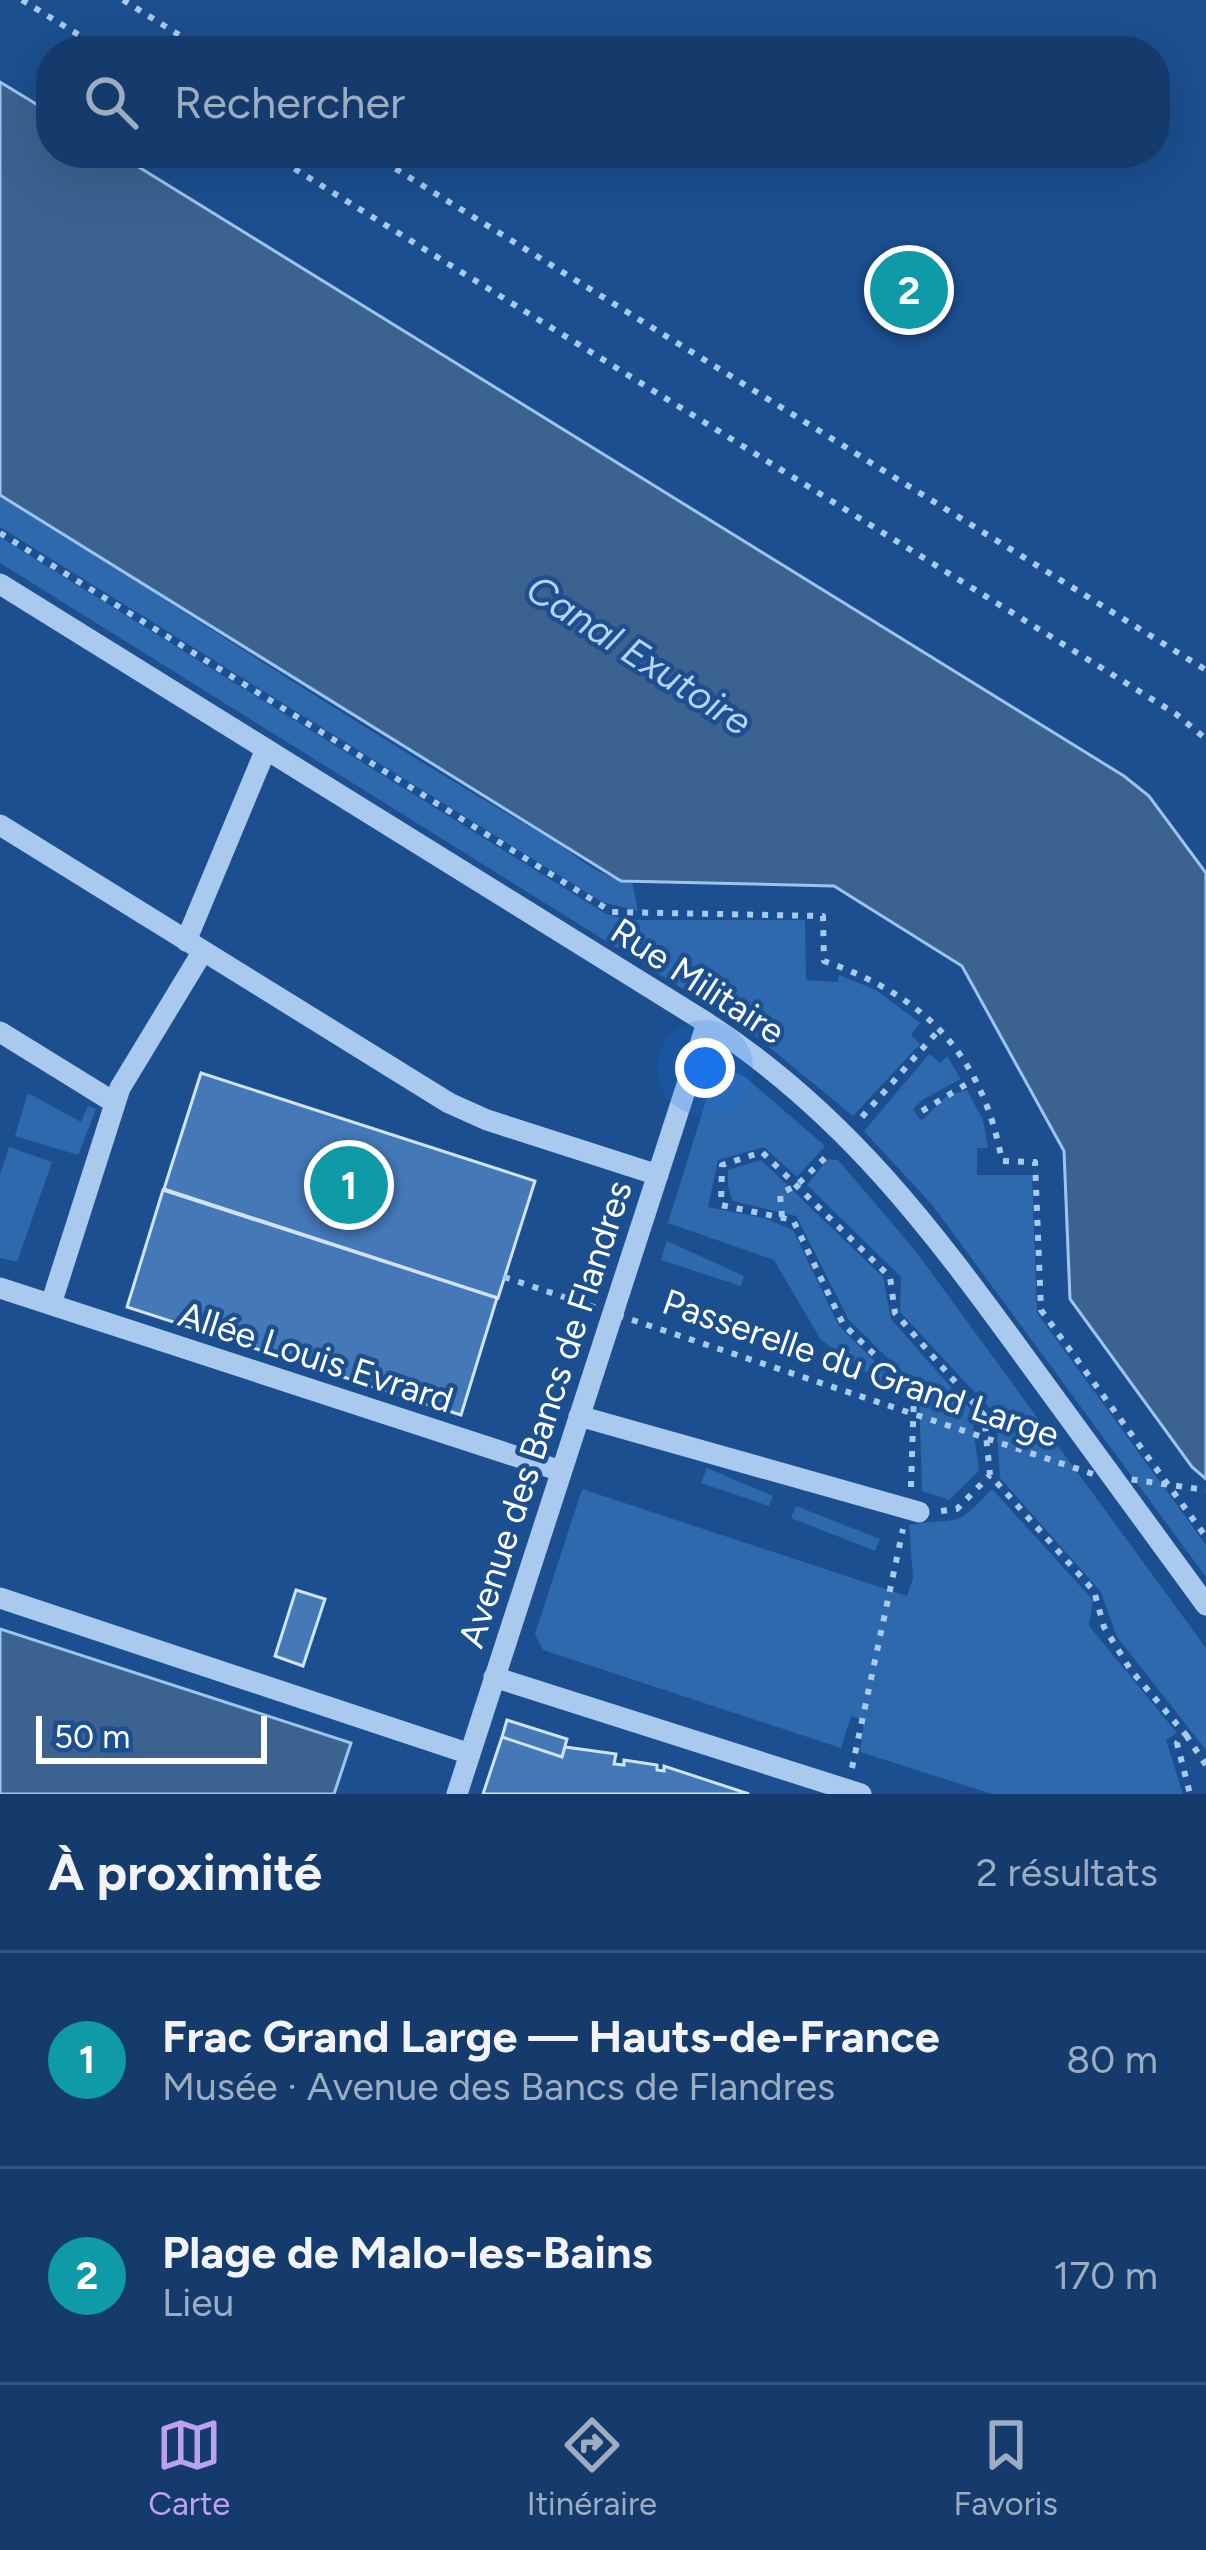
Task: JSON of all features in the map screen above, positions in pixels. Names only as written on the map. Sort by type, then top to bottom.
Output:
[{"type":"street","name":"Rue Militaire","points":[[0,584],[766,1063],[847,1134],[934,1234],[1206,1605]]},
{"type":"street","points":[[51,1304],[115,1102],[195,946],[266,749]]},
{"type":"street","name":"Avenue des Bancs de Flandres","points":[[0,825],[468,1113],[658,1175],[494,1677],[852,1793]]},
{"type":"street","points":[[658,1175],[707,1023]]},
{"type":"street","points":[[0,1032],[115,1102]]},
{"type":"street","name":"Allée Louis Evrard","points":[[0,1288],[561,1471]]},
{"type":"street","points":[[579,1416],[913,1511]]},
{"type":"street","points":[[0,1598],[470,1754]]},
{"type":"street","points":[[457,1794],[494,1677]]},
{"type":"path","points":[[22,0],[81,36]]},
{"type":"path","points":[[123,0],[181,36]]},
{"type":"path","points":[[293,168],[1155,701],[1206,739]]},
{"type":"path","points":[[394,168],[1206,670]]},
{"type":"path","points":[[0,533],[605,909],[628,915],[823,916],[824,961],[887,986],[939,1030],[975,1078],[995,1123],[1002,1161],[1035,1162],[1041,1310],[1206,1537]]},
{"type":"path","points":[[847,1134],[939,1030]]},
{"type":"path","points":[[922,1111],[975,1078]]},
{"type":"path","points":[[852,1793],[913,1511],[914,1393],[843,1324],[793,1220],[722,1205],[722,1165],[762,1152],[890,1277],[896,1313],[984,1415],[990,1475],[1094,1591],[1104,1628],[1130,1669],[1206,1765]]},
{"type":"path","points":[[782,1217],[780,1194],[797,1185],[826,1156]]},
{"type":"path","name":"Passerelle du Grand Large","points":[[504,1276],[1109,1478],[1206,1490]]},
{"type":"path","points":[[944,1511],[957,1508],[990,1475]]},
{"type":"path","points":[[1186,1735],[1177,1743],[1190,1794]]},
{"type":"shaded area","points":[[0,495],[586,864],[632,881],[638,911],[602,902],[0,527]]},
{"type":"shaded area","points":[[0,537],[606,914],[631,920],[805,920],[806,980],[838,982],[839,975],[876,990],[920,1023],[911,1035],[920,1044],[853,1116],[747,1029],[0,563]]},
{"type":"shaded area","points":[[929,1054],[940,1063],[947,1056],[961,1079],[913,1109],[921,1121],[948,1095],[967,1090],[983,1120],[988,1148],[977,1148],[977,1175],[1032,1175],[1037,1313],[1206,1545],[1206,1577],[933,1206],[864,1131]]},
{"type":"shaded area","points":[[721,1068],[744,1076],[825,1146],[797,1177],[764,1147],[718,1160],[708,1207],[764,1218],[793,1230],[839,1326],[909,1395],[910,1403],[821,1340],[774,1260],[668,1223],[713,1078]]},
{"type":"shaded area","points":[[28,1093],[81,1122],[88,1106],[96,1109],[78,1155],[15,1136]]},
{"type":"shaded area","points":[[9,1147],[52,1162],[17,1262],[0,1258],[0,1175]]},
{"type":"shaded area","points":[[828,1159],[838,1160],[914,1249],[1206,1648],[1206,1750],[1117,1637],[1101,1592],[1000,1478],[996,1415],[900,1312],[901,1277],[807,1185]]},
{"type":"shaded area","points":[[761,1160],[883,1277],[891,1319],[971,1410],[979,1471],[949,1500],[922,1491],[919,1389],[849,1320],[796,1216],[733,1201],[728,1170]]},
{"type":"shaded area","points":[[667,1241],[744,1276],[741,1286],[661,1260]]},
{"type":"shaded area","points":[[707,1468],[773,1496],[769,1506],[701,1483]]},
{"type":"shaded area","points":[[582,1489],[907,1596],[913,1578],[909,1525],[962,1516],[992,1489],[1093,1600],[1089,1626],[1177,1733],[1166,1740],[1183,1794],[992,1794],[860,1752],[864,1721],[851,1716],[841,1748],[543,1650],[535,1634]]},
{"type":"shaded area","points":[[796,1506],[880,1539],[875,1551],[791,1518]]},
{"type":"water","name":"Canal Exutoire","points":[[0,82],[36,104],[36,168],[140,168],[1124,776],[1149,796],[1206,873],[1206,1479],[1192,1467],[1070,1299],[1064,1151],[962,966],[834,886],[621,881],[0,495]]},
{"type":"water","points":[[0,1629],[351,1743],[334,1794],[0,1794]]},
{"type":"building","points":[[201,1073],[535,1181],[498,1298],[164,1189]]},
{"type":"building","points":[[163,1190],[497,1298],[461,1415],[127,1307]]},
{"type":"building","points":[[296,1590],[325,1599],[303,1666],[275,1656]]},
{"type":"building","points":[[507,1720],[567,1739],[562,1757],[502,1737]]},
{"type":"building","points":[[502,1737],[562,1757],[565,1747],[616,1754],[614,1764],[624,1765],[624,1760],[657,1765],[657,1770],[664,1771],[664,1766],[749,1794],[483,1794]]},
{"type":"place","name":"Plage de Malo-les-Bains","points":[[909,290]]},
{"type":"place","name":"Frac Grand Large — Hauts-de-France","points":[[349,1185]]}]
